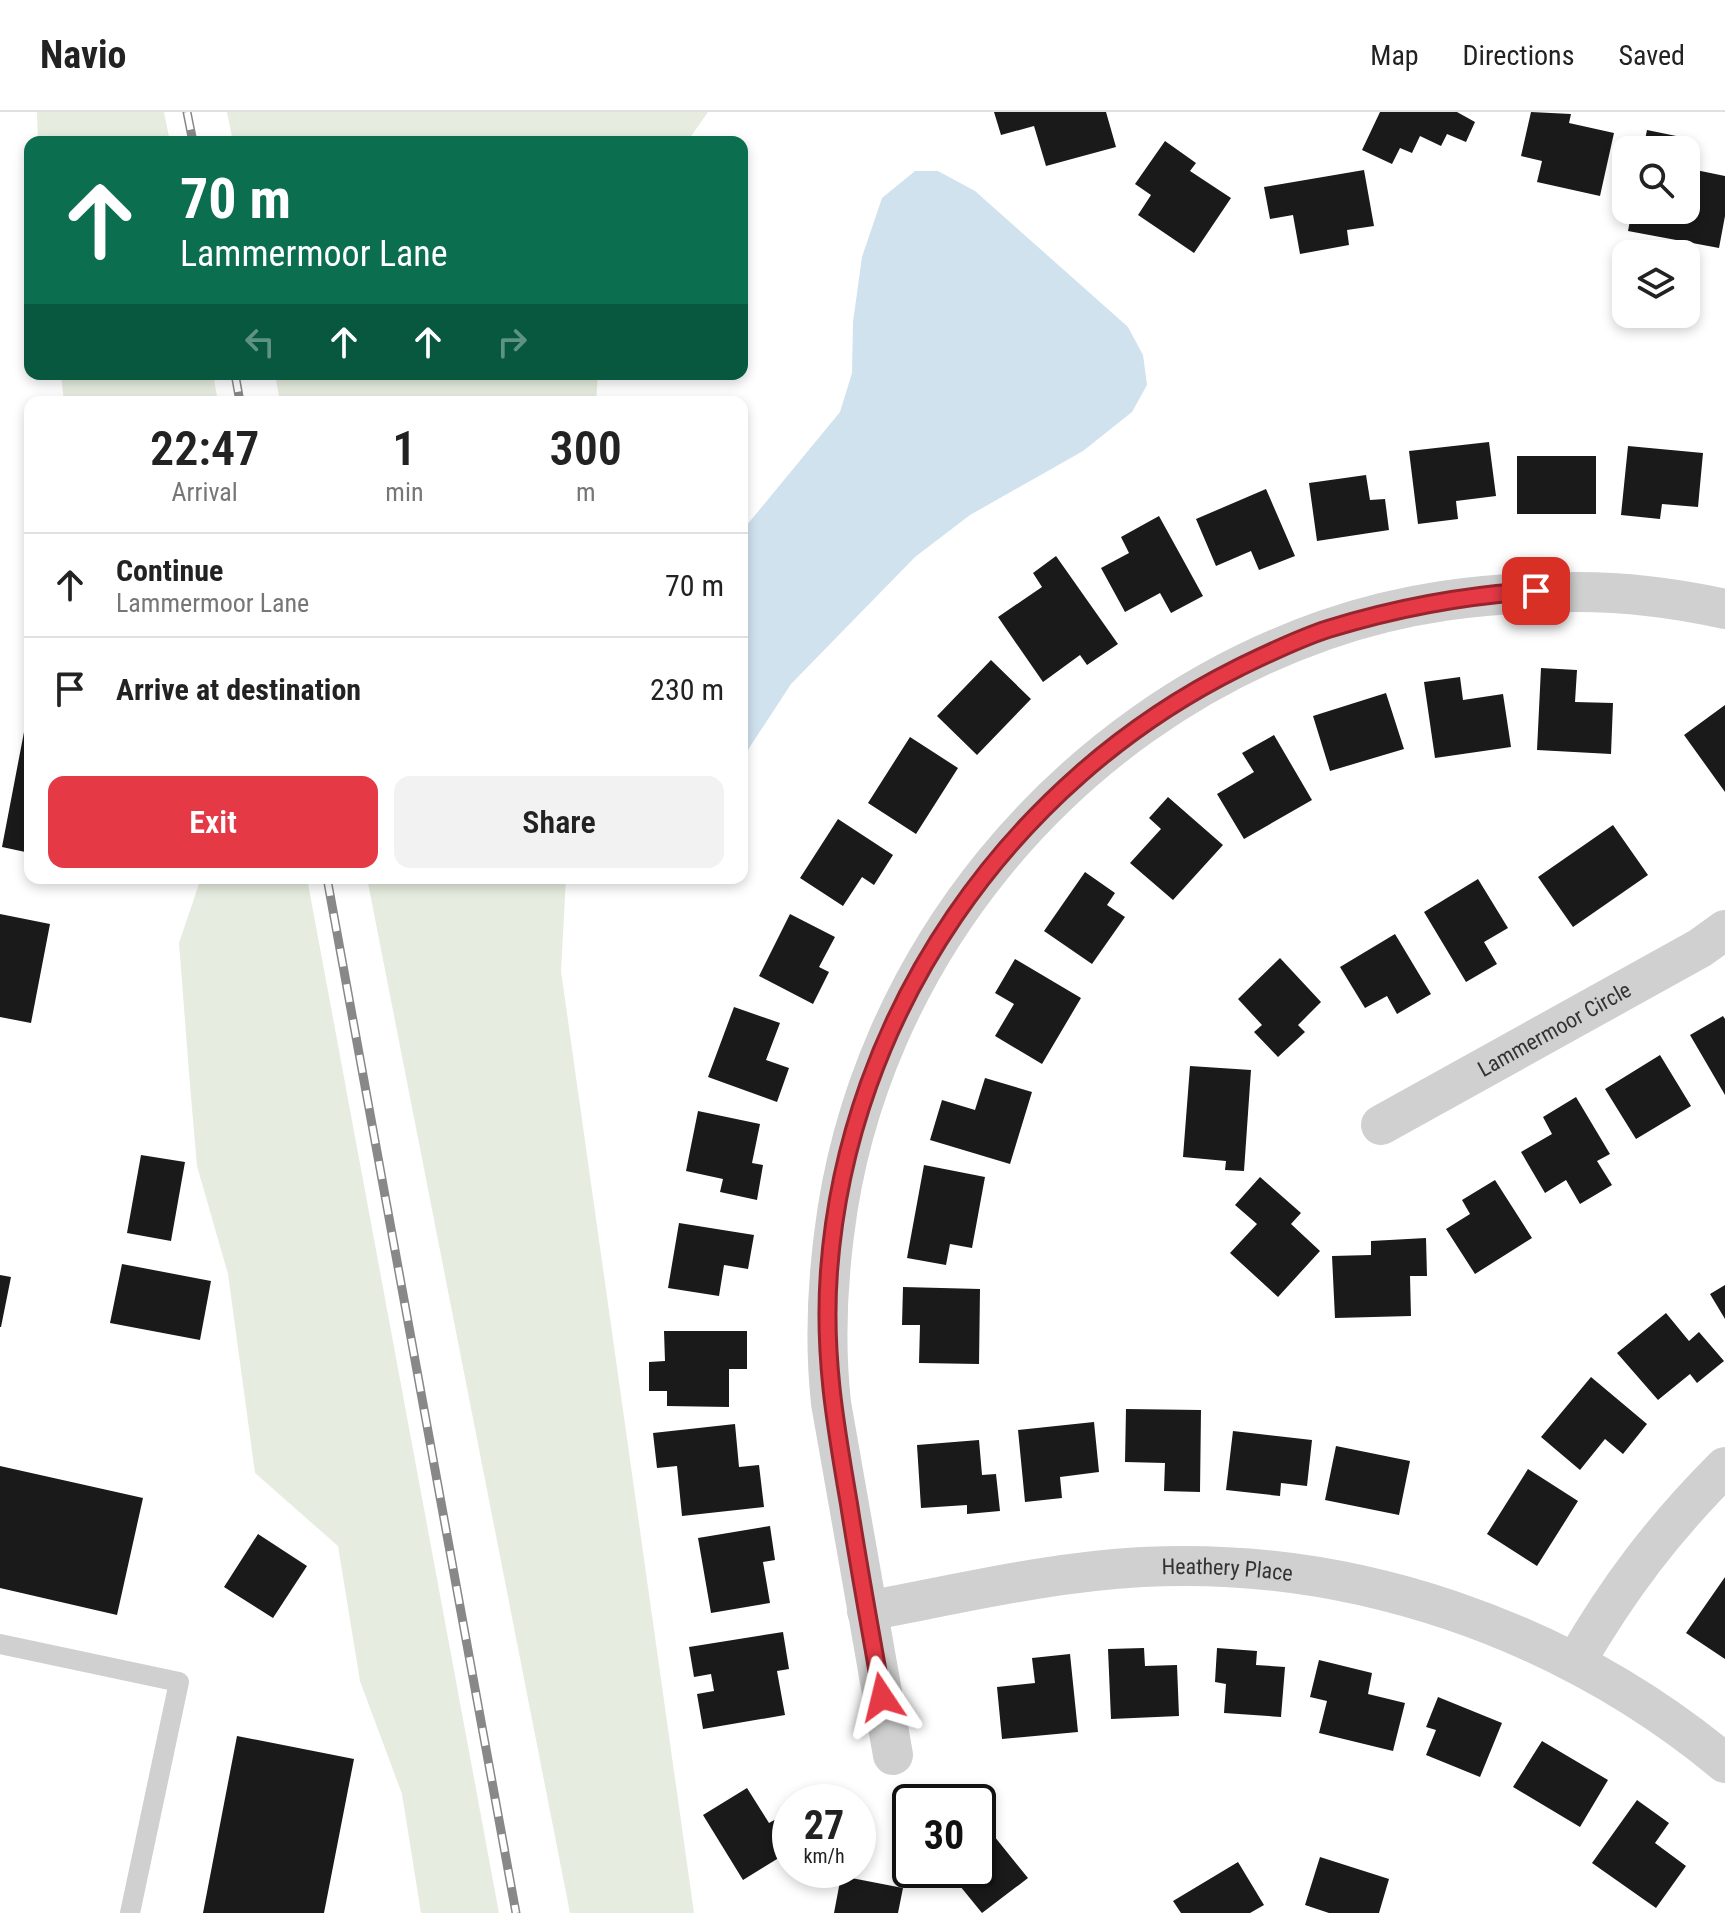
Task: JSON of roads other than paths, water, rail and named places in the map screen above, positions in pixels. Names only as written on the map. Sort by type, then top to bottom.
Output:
[{"type":"street","points":[[893,1755],[831,1403],[829,1272],[839,1196],[855,1129],[886,1039],[915,978],[955,914],[995,860],[1047,804],[1104,753],[1171,705],[1258,657],[1329,629],[1403,609],[1498,593],[1593,590],[1679,599],[1725,609]]},
{"type":"street","name":"Lammermoor Circle","points":[[1381,1125],[1700,948],[1725,930]]},
{"type":"street","points":[[1575,1663],[1610,1603],[1645,1554],[1684,1507],[1725,1467]]},
{"type":"street","name":"Heathery Place","points":[[867,1611],[1075,1574],[1141,1567],[1234,1567],[1363,1585],[1421,1600],[1513,1634],[1575,1663],[1629,1693],[1725,1763]]},
{"type":"lane","points":[[0,1644],[179,1682],[130,1913]]},
{"type":"water","points":[[915,171],[938,171],[975,191],[1128,327],[1143,355],[1147,385],[1132,412],[1083,451],[970,515],[915,557],[791,684],[748,750],[748,524],[840,412],[852,373],[853,322],[862,257],[882,198]]},
{"type":"railway","points":[[187,112],[192,136]]},
{"type":"railway","points":[[236,380],[239,396]]},
{"type":"railway","points":[[328,884],[516,1913]]}]
